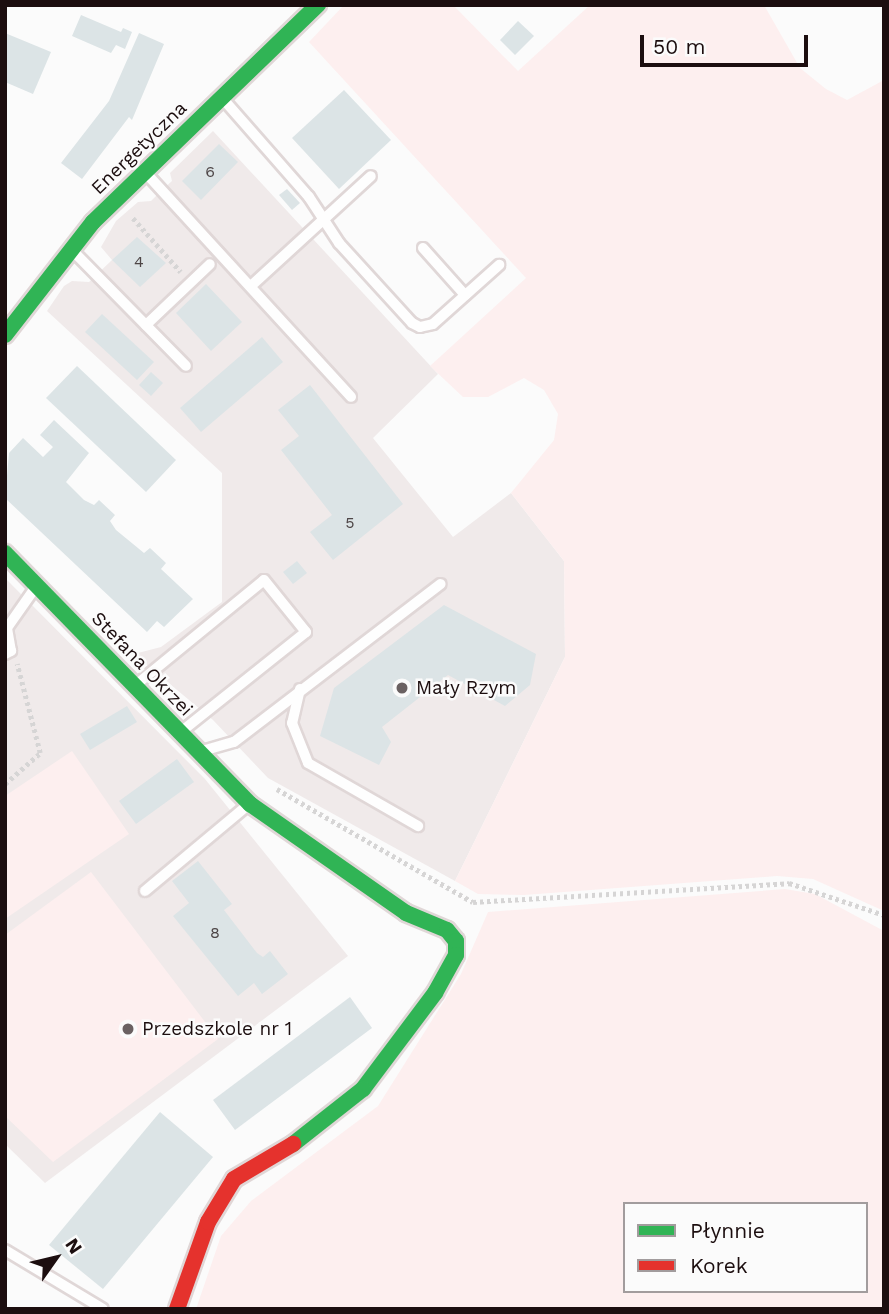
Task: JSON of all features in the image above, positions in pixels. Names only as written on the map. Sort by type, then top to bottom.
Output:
[{"type":"street","name":"Energetyczna","points":[[5,335],[69,248],[318,5]]},
{"type":"street","name":"Stefana Okrzei","points":[[5,553],[250,804],[407,913],[447,930],[456,941],[456,955],[411,1030],[363,1089],[303,1138],[234,1179],[208,1222],[177,1309]]},
{"type":"lane","points":[[221,97],[323,219],[338,243],[420,327],[433,324],[499,265]]},
{"type":"lane","points":[[145,172],[252,285],[351,397]]},
{"type":"lane","points":[[252,285],[371,176]]},
{"type":"lane","points":[[69,248],[186,366]]},
{"type":"lane","points":[[423,248],[465,295]]},
{"type":"lane","points":[[146,324],[210,264]]},
{"type":"lane","points":[[135,686],[264,580],[306,632],[180,732]]},
{"type":"lane","points":[[199,752],[234,742],[440,584]]},
{"type":"lane","points":[[8,652],[6,627],[37,586]]},
{"type":"lane","points":[[300,689],[292,723],[308,763],[418,825]]},
{"type":"lane","points":[[145,891],[250,804]]},
{"type":"lane","points":[[5,1251],[103,1309]]},
{"type":"path","points":[[127,212],[190,282]]},
{"type":"path","points":[[5,784],[40,752],[8,652]]},
{"type":"path","points":[[238,792],[276,788],[473,902],[789,883],[884,915]]},
{"type":"shaded area","points":[[344,5],[453,5],[518,71],[590,5],[764,5],[800,68],[826,89],[847,100],[884,80],[884,911],[813,879],[777,876],[524,895],[478,894],[455,881],[565,657],[564,561],[511,493],[554,440],[558,414],[544,390],[524,378],[488,397],[463,397],[430,366],[526,278],[309,42]]},
{"type":"shaded area","points":[[213,131],[438,374],[373,438],[453,537],[511,493],[564,561],[565,657],[455,881],[268,778],[213,720],[134,654],[161,647],[222,602],[222,473],[47,311],[64,286],[72,281],[89,282],[112,260],[101,247],[116,221],[138,202],[151,201],[172,181],[170,173]]},
{"type":"shaded area","name":"Przedszkole nr 1","points":[[5,578],[205,779],[348,956],[45,1183],[5,1144]]},
{"type":"shaded area","points":[[72,751],[129,834],[5,919],[5,796]]},
{"type":"shaded area","points":[[91,872],[218,1039],[53,1162],[5,1116],[5,935]]},
{"type":"shaded area","points":[[785,889],[815,894],[884,931],[884,1309],[196,1309],[221,1236],[251,1201],[378,1106],[461,974],[488,912]]},
{"type":"building","points":[[81,15],[121,32],[123,28],[132,32],[125,49],[116,45],[111,53],[72,36]]},
{"type":"building","points":[[518,21],[534,36],[515,55],[500,40]]},
{"type":"building","points":[[5,33],[51,52],[33,94],[5,82]]},
{"type":"building","points":[[139,33],[164,44],[132,120],[129,117],[82,179],[61,163],[109,101]]},
{"type":"building","points":[[344,90],[391,140],[339,189],[292,138]]},
{"type":"building","points":[[219,144],[238,162],[201,200],[182,181]]},
{"type":"building","points":[[287,189],[300,203],[292,210],[279,195]]},
{"type":"building","points":[[137,237],[166,263],[140,287],[112,260]]},
{"type":"building","points":[[206,284],[242,322],[211,351],[176,313]]},
{"type":"building","points":[[102,314],[154,362],[137,380],[85,332]]},
{"type":"building","points":[[262,337],[283,362],[201,432],[180,408]]},
{"type":"building","points":[[77,366],[176,460],[146,492],[46,398]]},
{"type":"building","points":[[151,372],[163,383],[151,396],[139,385]]},
{"type":"building","points":[[310,385],[403,504],[333,560],[310,532],[332,515],[281,450],[299,436],[278,410]]},
{"type":"building","points":[[54,420],[89,453],[66,482],[84,500],[94,505],[99,500],[115,515],[110,521],[116,530],[144,553],[150,548],[166,563],[161,569],[193,599],[164,627],[157,621],[147,632],[5,498],[9,453],[23,438],[43,457],[53,447],[40,435]]},
{"type":"building","points":[[297,561],[307,573],[293,584],[283,572]]},
{"type":"building","name":"Mały Rzym","points":[[444,605],[536,654],[530,685],[505,706],[448,675],[382,727],[391,742],[379,765],[320,736],[334,688]]},
{"type":"building","points":[[127,706],[137,722],[90,750],[80,734]]},
{"type":"building","points":[[177,759],[194,782],[136,824],[119,801]]},
{"type":"building","points":[[198,861],[232,904],[224,910],[257,953],[263,957],[270,951],[288,974],[262,994],[254,983],[238,996],[173,916],[189,903],[172,881]]},
{"type":"building","points":[[350,997],[372,1028],[235,1130],[213,1100]]},
{"type":"building","points":[[160,1112],[213,1157],[103,1289],[49,1245]]},
{"type":"traffic: fast","points":[[5,335],[93,222],[318,5]]},
{"type":"traffic: fast","points":[[5,553],[250,804],[406,913],[447,930],[456,941],[456,955],[435,993],[363,1089],[293,1144]]},
{"type":"traffic: jam","points":[[177,1309],[208,1222],[234,1179],[293,1144]]},
{"type":"place","name":"Mały Rzym","points":[[402,688]]},
{"type":"place","name":"Przedszkole nr 1","points":[[128,1029]]}]
